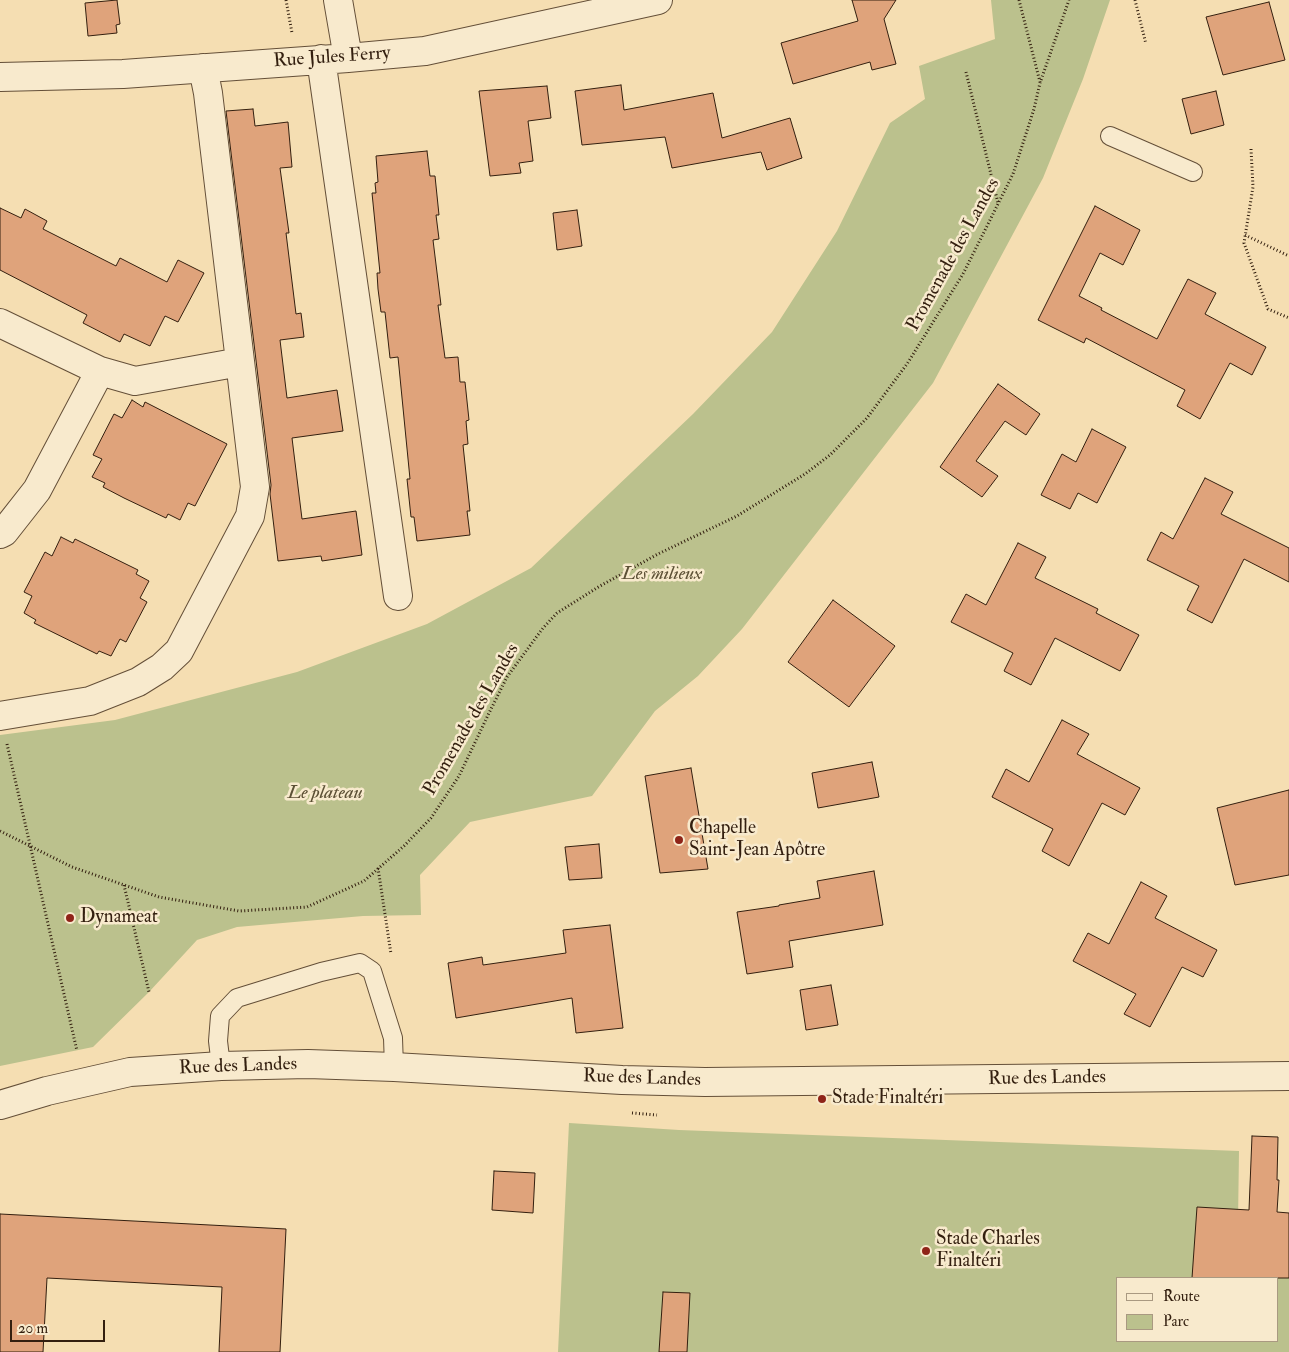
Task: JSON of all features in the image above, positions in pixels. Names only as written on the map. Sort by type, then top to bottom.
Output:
[{"type":"street","points":[[338,0],[348,58]]},
{"type":"street","name":"Rue Jules Ferry","points":[[0,77],[123,74],[425,51],[658,0]]},
{"type":"street","points":[[321,59],[398,596]]},
{"type":"street","points":[[3,725],[90,700],[138,682],[162,667],[179,650],[250,516],[255,487],[208,93],[203,68]]},
{"type":"street","points":[[0,323],[100,372],[135,381],[240,362]]},
{"type":"street","points":[[0,534],[4,532],[37,490],[100,372]]},
{"type":"street","name":"Rue des Landes","points":[[0,1105],[47,1091],[130,1072],[220,1066],[308,1064],[622,1080],[705,1082],[1289,1076]]},
{"type":"lane","points":[[1110,136],[1193,172]]},
{"type":"lane","points":[[220,1066],[218,1041],[220,1016],[237,998],[321,972],[360,963],[372,971],[393,1038],[394,1067]]},
{"type":"path","points":[[1019,0],[1040,83]]},
{"type":"path","name":"Promenade des Landes","points":[[0,831],[72,867],[160,897],[240,911],[307,907],[364,881],[404,846],[431,818],[459,776],[507,677],[543,628],[557,614],[600,586],[658,554],[737,516],[806,474],[830,455],[867,418],[926,336],[963,274],[1013,174],[1034,109],[1040,83],[1068,0]]},
{"type":"path","points":[[1135,0],[1146,44]]},
{"type":"path","points":[[966,72],[998,204]]},
{"type":"path","points":[[1251,149],[1253,187],[1244,243],[1268,309],[1289,318]]},
{"type":"path","points":[[1245,235],[1289,256]]},
{"type":"path","points":[[3,725],[77,1051]]},
{"type":"path","points":[[124,885],[149,992]]},
{"type":"green space","points":[[991,0],[1110,0],[1083,79],[1043,178],[933,383],[742,629],[698,676],[655,711],[592,796],[470,822],[420,875],[421,915],[363,916],[237,927],[197,940],[149,992],[93,1047],[0,1066],[0,735],[115,720],[297,672],[427,624],[531,568],[693,414],[772,332],[837,231],[890,123],[925,99],[919,66],[995,39]]},
{"type":"green space","name":"Stade Charles Finaltéri","points":[[569,1123],[679,1130],[1239,1151],[1238,1222],[1289,1224],[1289,1352],[558,1352]]},
{"type":"building","points":[[117,0],[120,24],[116,25],[117,33],[88,36],[85,3]]},
{"type":"building","points":[[852,0],[896,0],[884,19],[896,64],[872,70],[870,62],[793,84],[781,43],[858,21]]},
{"type":"building","points":[[1269,2],[1285,60],[1223,75],[1206,17]]},
{"type":"building","points":[[621,85],[624,110],[713,93],[722,138],[790,118],[802,158],[767,170],[761,152],[672,168],[665,137],[582,145],[575,91]]},
{"type":"building","points":[[547,86],[551,118],[528,121],[533,161],[519,163],[521,173],[490,176],[479,91]]},
{"type":"building","points":[[1216,91],[1224,125],[1191,134],[1182,99]]},
{"type":"building","points":[[253,109],[255,126],[288,122],[292,167],[280,168],[289,233],[286,233],[296,314],[301,313],[304,337],[280,340],[287,398],[337,390],[343,431],[292,438],[302,519],[356,511],[362,555],[322,561],[321,556],[278,561],[270,494],[271,485],[226,111]]},
{"type":"building","points":[[427,151],[430,176],[435,176],[439,215],[436,215],[439,239],[433,240],[441,305],[438,305],[445,358],[458,357],[460,382],[465,382],[469,420],[466,421],[468,444],[463,445],[470,511],[467,511],[470,535],[417,541],[414,517],[411,517],[407,479],[410,479],[398,357],[390,358],[385,312],[381,312],[378,289],[377,273],[380,273],[372,193],[376,193],[375,183],[378,182],[376,156]]},
{"type":"building","points":[[1095,206],[1140,230],[1123,265],[1100,253],[1079,296],[1102,308],[1101,310],[1157,339],[1188,279],[1216,293],[1205,314],[1266,347],[1252,375],[1230,363],[1200,419],[1177,406],[1185,390],[1086,338],[1084,343],[1038,320]]},
{"type":"building","points":[[0,208],[21,218],[25,209],[47,221],[43,229],[116,266],[120,258],[167,282],[178,260],[204,273],[178,322],[165,316],[150,346],[124,334],[120,342],[83,323],[87,315],[0,270]]},
{"type":"building","points":[[577,210],[582,246],[557,250],[553,213]]},
{"type":"building","points":[[998,384],[1040,414],[1026,435],[1005,421],[976,461],[998,476],[982,497],[940,467]]},
{"type":"building","points":[[132,400],[143,407],[145,402],[227,444],[195,506],[188,503],[180,520],[168,514],[166,518],[124,498],[103,487],[105,483],[92,477],[102,459],[93,455],[114,414],[122,418]]},
{"type":"building","points":[[1092,429],[1126,447],[1097,503],[1078,493],[1070,509],[1041,495],[1062,454],[1076,462]]},
{"type":"building","points":[[1205,478],[1233,492],[1221,514],[1289,548],[1289,582],[1244,559],[1212,623],[1187,610],[1199,586],[1147,560],[1161,532],[1173,539]]},
{"type":"building","points":[[61,537],[73,543],[75,539],[138,570],[136,574],[149,581],[140,598],[147,602],[126,642],[120,639],[111,656],[99,651],[97,654],[34,623],[36,620],[24,613],[32,596],[24,592],[45,552],[52,556]]},
{"type":"building","points":[[1018,543],[1046,557],[1035,578],[1098,609],[1096,613],[1139,635],[1120,671],[1055,638],[1031,685],[1004,671],[1013,653],[951,622],[966,594],[986,605]]},
{"type":"building","points":[[833,600],[895,646],[849,707],[788,662]]},
{"type":"building","points":[[1062,720],[1089,734],[1077,754],[1140,788],[1125,815],[1102,803],[1069,866],[1042,851],[1053,829],[992,797],[1006,769],[1029,782]]},
{"type":"building","points":[[872,762],[879,797],[818,808],[812,773]]},
{"type":"building","name":"Chapelle Saint-Jean Apôtre","points":[[691,768],[708,869],[660,873],[645,776]]},
{"type":"building","points":[[1289,790],[1289,875],[1235,885],[1217,808]]},
{"type":"building","points":[[599,844],[602,878],[569,880],[565,847]]},
{"type":"building","points":[[874,871],[883,925],[789,941],[793,967],[747,974],[737,912],[820,898],[817,881]]},
{"type":"building","points":[[1141,882],[1167,896],[1155,918],[1217,950],[1203,977],[1182,967],[1150,1027],[1124,1014],[1136,994],[1073,961],[1088,933],[1109,944]]},
{"type":"building","points":[[610,925],[623,1028],[576,1033],[572,998],[456,1018],[448,963],[482,957],[483,965],[566,953],[563,930]]},
{"type":"building","points":[[831,985],[838,1025],[806,1030],[800,990]]},
{"type":"building","points":[[1252,1136],[1278,1137],[1277,1180],[1279,1180],[1277,1212],[1289,1213],[1289,1278],[1192,1277],[1197,1207],[1249,1210]]},
{"type":"building","points":[[494,1171],[535,1173],[533,1213],[492,1210]]},
{"type":"building","points":[[0,1214],[286,1229],[280,1352],[219,1352],[222,1287],[47,1278],[43,1352],[0,1352]]},
{"type":"building","points":[[663,1292],[690,1293],[687,1352],[659,1352]]},
{"type":"place","name":"Chapelle Saint-Jean Apôtre","points":[[679,840]]},
{"type":"place","name":"Dynameat","points":[[70,918]]},
{"type":"place","name":"Stade Finaltéri","points":[[822,1099]]},
{"type":"place","name":"Stade Charles Finaltéri","points":[[926,1251]]},
{"type":"park label","name":"Les milieux","points":[[662,575]]},
{"type":"park label","name":"Le plateau","points":[[325,794]]}]
